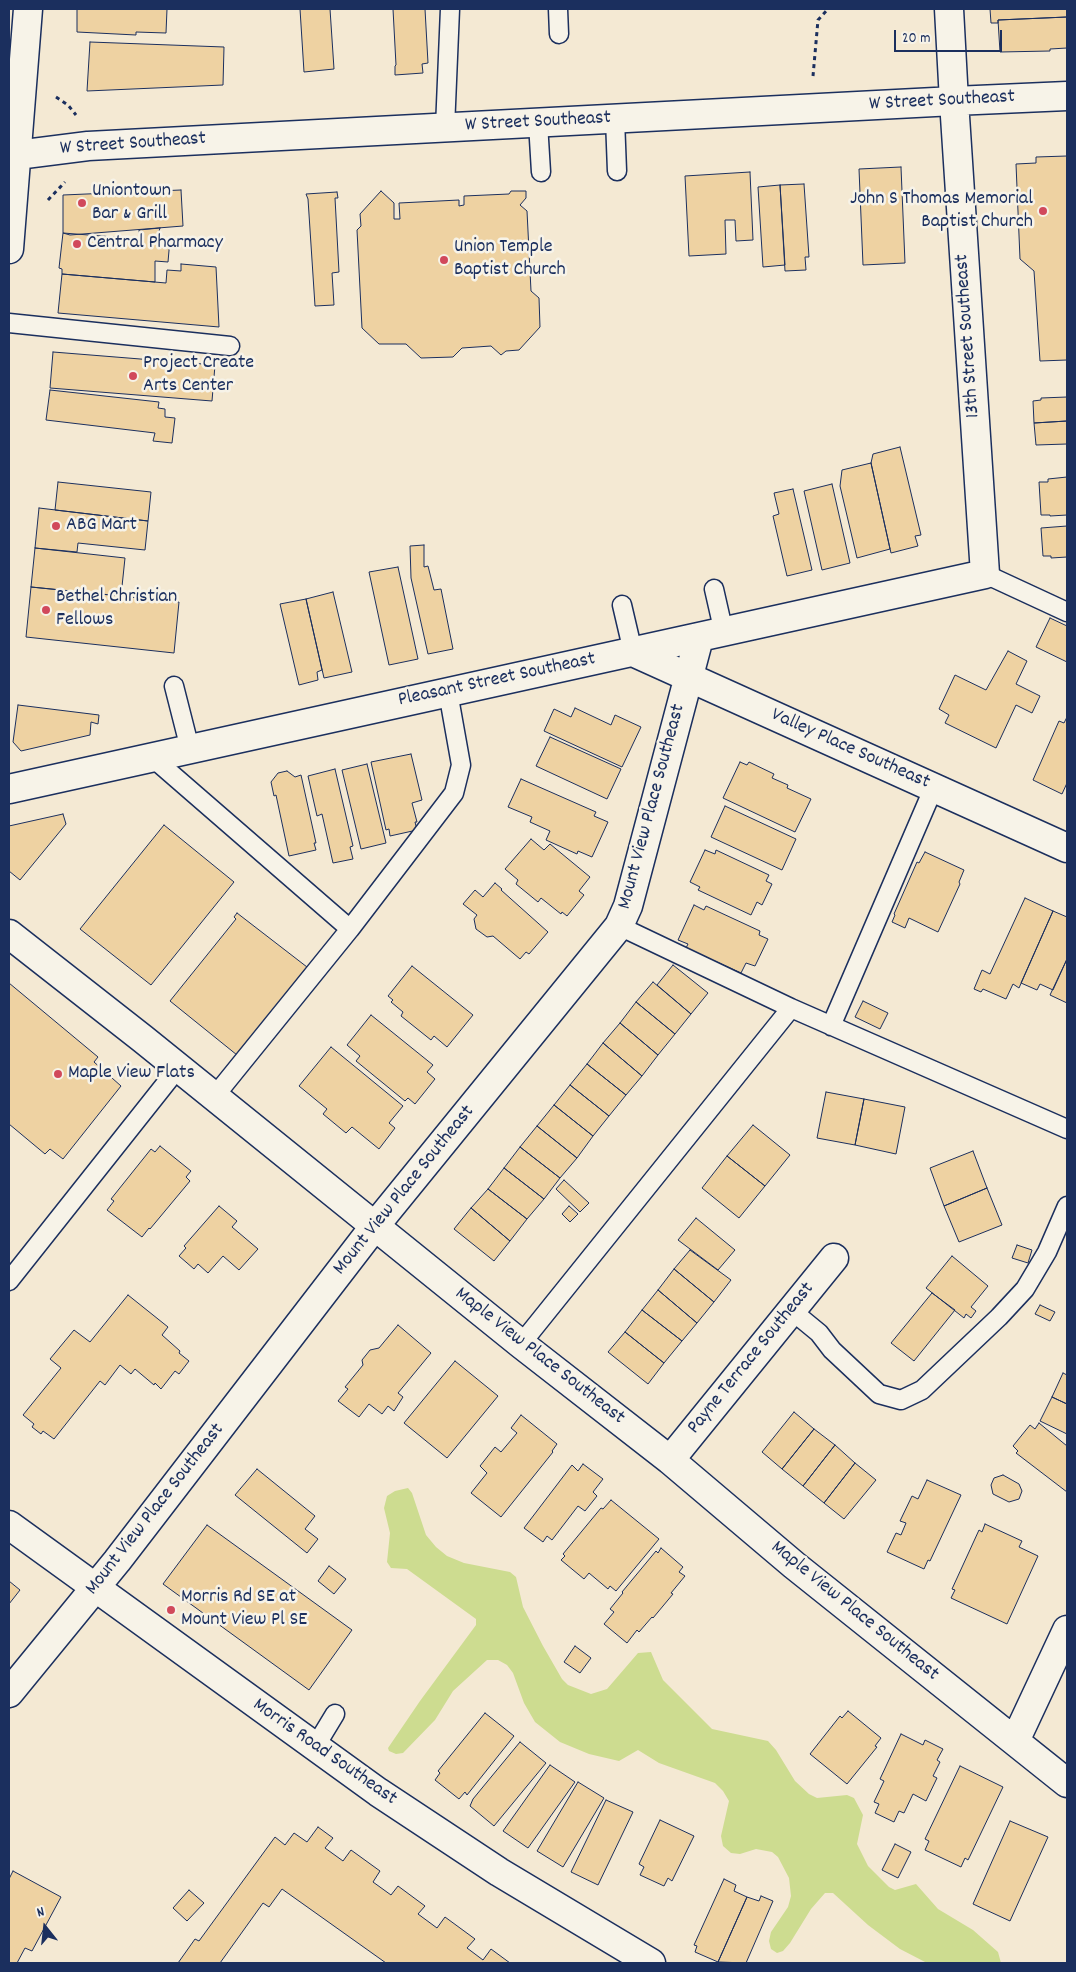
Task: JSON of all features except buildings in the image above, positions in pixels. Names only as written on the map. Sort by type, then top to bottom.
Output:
[{"type":"street","points":[[9,249],[13,155],[28,9]]},
{"type":"street","name":"13th Street Southeast","points":[[949,9],[985,574]]},
{"type":"street","name":"W Street Southeast","points":[[13,155],[88,146],[1067,96]]},
{"type":"street","name":"Pleasant Street Southeast","points":[[9,789],[985,574]]},
{"type":"street","name":"Mount View Place Southeast","points":[[9,1694],[95,1588],[374,1227],[620,926],[628,906],[688,676],[711,635]]},
{"type":"street","name":"Valley Place Southeast","points":[[633,652],[1067,848]]},
{"type":"street","name":"Maple View Place Southeast","points":[[9,934],[374,1227],[670,1460],[794,1565],[1067,1783]]},
{"type":"street","name":"Payne Terrace Southeast","points":[[670,1460],[834,1258]]},
{"type":"street","name":"Morris Road Southeast","points":[[9,1526],[378,1792],[499,1872],[651,1963]]},
{"type":"street","points":[[1015,1741],[1067,1630]]},
{"type":"lane","points":[[445,128],[450,9]]},
{"type":"lane","points":[[558,9],[559,34]]},
{"type":"lane","points":[[615,119],[616,171]]},
{"type":"lane","points":[[538,123],[541,172]]},
{"type":"lane","points":[[9,323],[230,346]]},
{"type":"lane","points":[[985,574],[1067,612]]},
{"type":"lane","points":[[711,635],[714,589]]},
{"type":"lane","points":[[622,605],[633,652]]},
{"type":"lane","points":[[174,686],[190,749]]},
{"type":"lane","points":[[214,1097],[350,929],[454,793],[461,765],[448,692]]},
{"type":"lane","points":[[153,758],[350,929]]},
{"type":"lane","points":[[830,1026],[934,788]]},
{"type":"lane","points":[[620,926],[830,1026],[1067,1128]]},
{"type":"lane","points":[[522,1344],[791,1008]]},
{"type":"lane","points":[[9,1281],[178,1068]]},
{"type":"lane","points":[[791,1310],[819,1333],[832,1350],[879,1394],[901,1400],[922,1390],[1000,1317],[1026,1289],[1047,1252],[1067,1206]]},
{"type":"lane","points":[[314,1747],[335,1714]]},
{"type":"path","points":[[811,109],[818,20],[828,9]]},
{"type":"path","points":[[56,97],[68,105],[76,116]]},
{"type":"path","points":[[48,200],[63,184]]},
{"type":"green space","points":[[408,1488],[412,1493],[426,1535],[436,1547],[447,1556],[464,1563],[510,1572],[516,1577],[523,1607],[562,1679],[568,1685],[591,1694],[607,1689],[638,1653],[651,1652],[663,1680],[712,1729],[768,1741],[776,1750],[795,1781],[809,1794],[817,1798],[847,1795],[854,1798],[863,1815],[857,1844],[868,1866],[889,1887],[895,1890],[916,1884],[938,1909],[973,1930],[998,1952],[1001,1963],[927,1963],[900,1949],[868,1925],[833,1893],[825,1893],[811,1909],[790,1943],[783,1951],[777,1953],[771,1949],[769,1941],[771,1932],[788,1907],[791,1896],[789,1878],[778,1857],[772,1852],[756,1849],[740,1854],[731,1853],[723,1846],[721,1836],[729,1801],[723,1791],[715,1783],[659,1763],[638,1750],[619,1761],[589,1754],[560,1742],[535,1722],[524,1703],[513,1673],[507,1665],[498,1660],[487,1660],[453,1691],[435,1720],[403,1753],[396,1754],[389,1751],[388,1748],[420,1701],[476,1625],[476,1619],[407,1569],[391,1568],[387,1562],[390,1533],[384,1508],[387,1496],[395,1491]]},
{"type":"place","name":"Uniontown Bar & Grill","points":[[82,203]]},
{"type":"place","name":"John S Thomas Memorial Baptist Church","points":[[1043,211]]},
{"type":"place","name":"Central Pharmacy","points":[[77,244]]},
{"type":"place","name":"Union Temple Baptist Church","points":[[444,260]]},
{"type":"place","name":"Project Create Arts Center","points":[[133,376]]},
{"type":"place","name":"ABG Mart","points":[[56,526]]},
{"type":"place","name":"Bethel Christian Fellows","points":[[46,610]]},
{"type":"place","name":"Maple View Flats","points":[[58,1074]]},
{"type":"place","name":"Morris Rd SE at Mount View Pl SE","points":[[171,1610]]}]
